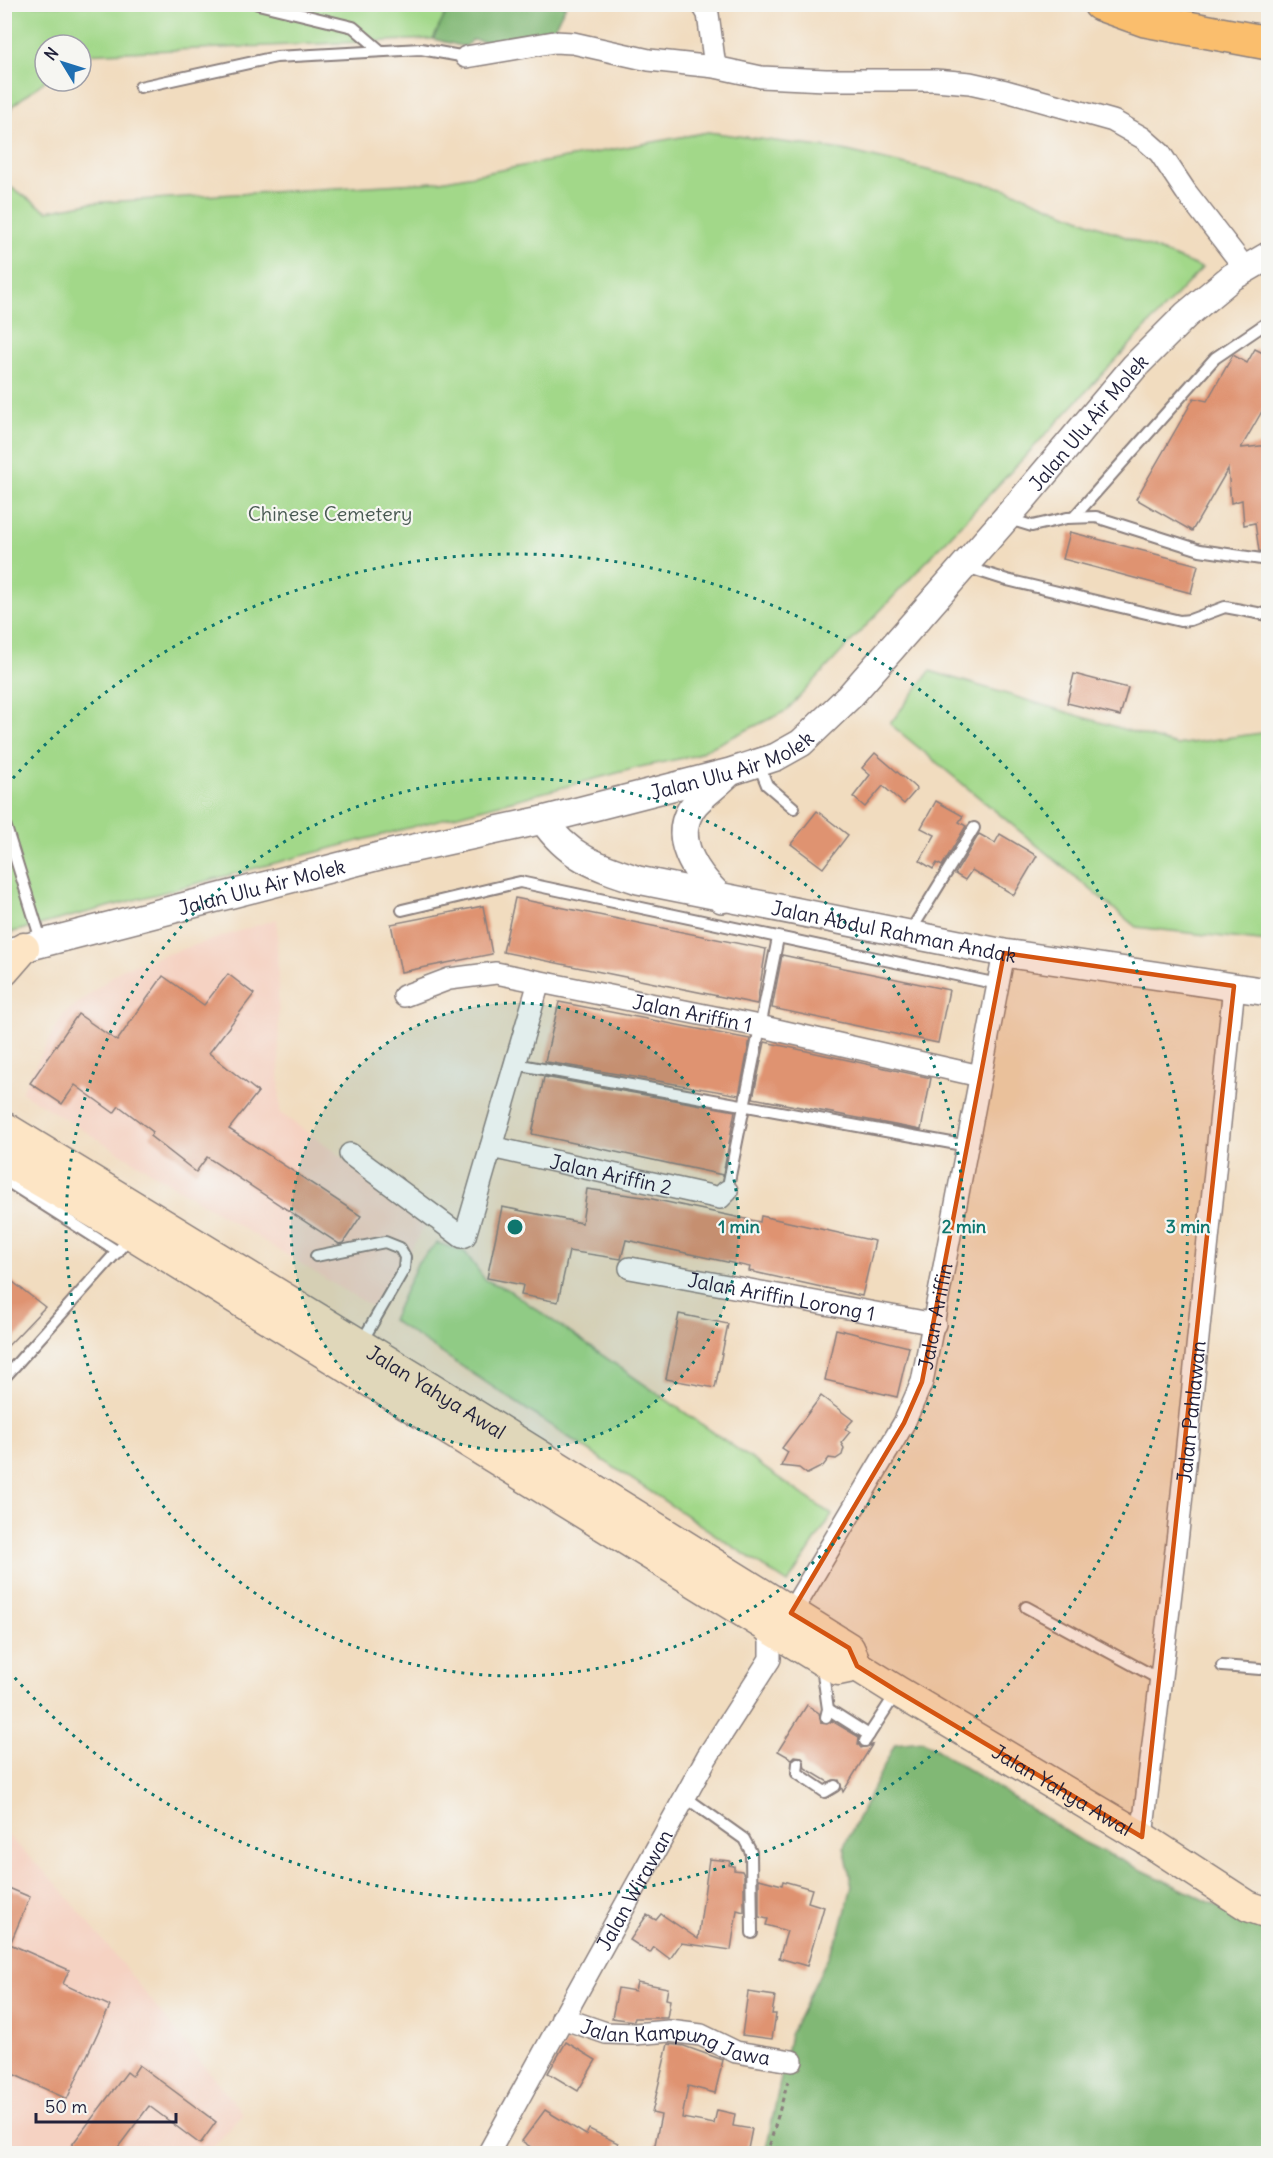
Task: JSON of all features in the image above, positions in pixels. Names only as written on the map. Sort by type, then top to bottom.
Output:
[{"type":"highway","points":[[1100,4],[1145,20],[1269,43]]},
{"type":"main road","points":[[4,971],[24,948]]},
{"type":"main road","name":"Jalan Yahya Awal","points":[[4,1127],[360,1345],[779,1620],[815,1656],[838,1670],[857,1666]]},
{"type":"main road","name":"Jalan Yahya Awal","points":[[8,1172],[121,1249],[779,1620],[849,1648],[857,1666],[1142,1837],[1248,1906],[1269,1913]]},
{"type":"street","points":[[702,4],[708,14],[715,68]]},
{"type":"street","points":[[466,57],[554,42],[573,43],[649,60],[772,77],[826,80],[935,80],[970,83],[1113,121],[1143,138],[1160,153],[1186,192],[1257,262]]},
{"type":"street","name":"Jalan Ulu Air Molek","points":[[24,948],[387,854],[543,820],[730,772],[776,757],[801,743],[849,697],[1006,518],[1134,366],[1186,315],[1257,262]]},
{"type":"street","points":[[722,899],[704,882],[693,864],[685,847],[685,821],[695,805],[730,772]]},
{"type":"street","name":"Jalan Abdul Rahman Andak","points":[[543,820],[558,841],[594,866],[638,880],[722,899],[1004,954],[1269,992]]},
{"type":"street","name":"Jalan Ariffin","points":[[779,1620],[903,1423],[922,1382],[935,1324],[1004,954]]},
{"type":"street","name":"Jalan Ariffin 1","points":[[404,996],[449,979],[496,973],[759,1026],[980,1076]]},
{"type":"street","points":[[350,1154],[462,1237],[467,1233],[539,982]]},
{"type":"street","name":"Jalan Pahlawan","points":[[1142,1837],[1161,1680],[1234,986]]},
{"type":"street","name":"Jalan Ariffin 2","points":[[491,1148],[720,1198],[727,1191]]},
{"type":"street","name":"Jalan Ariffin Lorong 1","points":[[630,1269],[935,1324]]},
{"type":"street","points":[[779,1620],[770,1641],[770,1659],[787,1654],[815,1656]]},
{"type":"street","name":"Jalan Wirawan","points":[[488,2154],[685,1797],[770,1659]]},
{"type":"street","name":"Jalan Kampung Jawa","points":[[562,2018],[606,2033],[634,2034],[669,2031],[701,2035],[736,2052],[792,2061]]},
{"type":"lane","points":[[258,4],[353,27],[381,51]]},
{"type":"lane","points":[[140,87],[276,57],[435,50],[466,57]]},
{"type":"lane","points":[[1074,517],[1215,358],[1269,322]]},
{"type":"lane","points":[[1006,518],[1032,526],[1074,517],[1096,517],[1200,550],[1269,560]]},
{"type":"lane","points":[[963,566],[1018,583],[1180,621],[1202,617],[1225,607],[1269,615]]},
{"type":"lane","points":[[758,763],[766,785],[794,808]]},
{"type":"lane","points":[[4,821],[24,948]]},
{"type":"lane","points":[[908,935],[974,828]]},
{"type":"lane","points":[[402,910],[520,882],[998,984]]},
{"type":"lane","points":[[727,1191],[778,938]]},
{"type":"lane","points":[[514,1064],[968,1146]]},
{"type":"lane","points":[[316,1256],[385,1242],[400,1248],[405,1257],[404,1269],[360,1345]]},
{"type":"lane","points":[[4,1378],[121,1249]]},
{"type":"lane","points":[[1026,1607],[1141,1672],[1161,1680]]},
{"type":"lane","points":[[815,1656],[827,1713],[867,1738],[897,1691]]},
{"type":"lane","points":[[1222,1666],[1260,1670]]},
{"type":"lane","points":[[798,1763],[797,1773],[825,1792],[835,1786]]},
{"type":"lane","points":[[685,1797],[744,1839],[752,1852],[752,1934]]},
{"type":"path","points":[[767,2154],[784,2099],[792,2061]]},
{"type":"highlighted area","points":[[1004,953],[1234,986],[1142,1837],[857,1666],[849,1648],[791,1613],[904,1423],[922,1382]]},
{"type":"shaded area","points":[[277,919],[280,1113],[430,1219],[373,1308],[21,1092],[63,1015],[123,968]]},
{"type":"shaded area","points":[[4,1832],[58,1885],[243,2114],[208,2153],[5,2153]]},
{"type":"green space","points":[[5,5],[450,5],[433,39],[93,53],[93,33],[33,33],[33,90],[12,106],[5,127]]},
{"type":"green space","points":[[450,5],[566,5],[553,30],[513,44],[472,40],[465,47],[433,39]]},
{"type":"green space","name":"Chinese Cemetery","points":[[708,132],[843,150],[1007,189],[1202,268],[786,711],[693,756],[640,767],[5,934],[4,183],[47,211],[89,203],[435,182]]},
{"type":"green space","points":[[930,671],[1176,745],[1268,732],[1268,942],[1136,927],[890,724]]},
{"type":"green space","points":[[437,1243],[465,1252],[485,1280],[507,1289],[832,1515],[788,1583],[392,1320],[418,1262]]},
{"type":"green space","points":[[923,1741],[1083,1842],[1268,1930],[1268,2153],[765,2154],[790,2035],[840,1932],[852,1886],[844,1846],[895,1744]]},
{"type":"building","points":[[1255,349],[1269,356],[1269,399],[1241,448],[1269,445],[1269,552],[1259,551],[1255,523],[1244,525],[1242,500],[1231,503],[1228,469],[1192,531],[1136,499],[1194,398],[1207,401],[1233,355],[1247,363]]},
{"type":"building","points":[[1070,532],[1198,565],[1191,593],[1063,559]]},
{"type":"building","points":[[1074,674],[1128,688],[1120,716],[1067,703]]},
{"type":"building","points":[[875,753],[917,789],[904,804],[883,786],[865,807],[853,797],[870,775],[862,768]]},
{"type":"building","points":[[936,801],[963,816],[959,822],[966,826],[942,866],[937,863],[933,869],[920,861],[935,835],[921,828]]},
{"type":"building","points":[[817,811],[848,835],[823,868],[791,844]]},
{"type":"building","points":[[979,834],[995,843],[1000,834],[1037,856],[1014,895],[972,870],[965,880],[955,874]]},
{"type":"building","points":[[515,898],[766,949],[757,1004],[503,952]]},
{"type":"building","points":[[483,906],[492,954],[401,972],[391,924]]},
{"type":"building","points":[[782,955],[949,990],[938,1043],[772,1008]]},
{"type":"building","points":[[228,974],[254,994],[209,1053],[258,1092],[229,1129],[361,1216],[343,1243],[339,1244],[207,1157],[196,1172],[150,1136],[153,1132],[119,1106],[114,1113],[75,1085],[62,1104],[30,1083],[78,1014],[117,1041],[163,976],[204,1005]]},
{"type":"building","points":[[559,1002],[750,1039],[739,1095],[545,1061]]},
{"type":"building","points":[[765,1042],[931,1078],[921,1130],[753,1098]]},
{"type":"building","points":[[544,1077],[735,1111],[723,1175],[532,1134]]},
{"type":"building","points":[[587,1189],[643,1197],[760,1222],[761,1216],[875,1241],[862,1296],[749,1271],[750,1267],[626,1240],[621,1259],[569,1251],[558,1302],[521,1295],[523,1285],[487,1278],[502,1207],[582,1223]]},
{"type":"building","points":[[4,1275],[45,1307],[4,1350]]},
{"type":"building","points":[[679,1314],[728,1324],[715,1388],[666,1379]]},
{"type":"building","points":[[836,1329],[909,1347],[897,1397],[825,1380]]},
{"type":"building","points":[[821,1396],[853,1420],[845,1429],[850,1432],[841,1443],[844,1448],[842,1455],[836,1459],[829,1458],[823,1466],[807,1474],[799,1468],[781,1466],[788,1452],[782,1448]]},
{"type":"building","points":[[807,1705],[819,1713],[821,1723],[827,1724],[832,1721],[859,1737],[858,1744],[861,1748],[872,1745],[843,1792],[839,1780],[828,1782],[805,1768],[802,1757],[795,1756],[792,1759],[778,1751]]},
{"type":"building","points":[[709,1859],[730,1861],[729,1865],[734,1866],[734,1870],[742,1871],[744,1875],[744,1912],[737,1910],[731,1950],[681,1943],[670,1959],[654,1947],[650,1953],[630,1940],[647,1915],[656,1920],[661,1914],[698,1939]]},
{"type":"building","points":[[759,1879],[782,1885],[783,1881],[812,1889],[808,1902],[824,1907],[807,1966],[779,1958],[787,1931],[766,1925],[768,1919],[759,1917]]},
{"type":"building","points":[[4,1886],[30,1897],[10,1944],[69,1970],[63,1984],[110,2006],[67,2099],[4,2070]]},
{"type":"building","points":[[637,1982],[668,1988],[666,1999],[670,2000],[667,2018],[635,2018],[634,2021],[612,2018],[618,1988],[635,1991]]},
{"type":"building","points":[[748,1992],[775,1996],[772,2014],[776,2014],[772,2039],[742,2035]]},
{"type":"building","points":[[566,2042],[596,2060],[578,2091],[548,2073]]},
{"type":"building","points":[[668,2044],[684,2046],[723,2060],[715,2093],[688,2086],[682,2118],[714,2124],[717,2110],[735,2114],[733,2126],[752,2129],[747,2154],[653,2154],[661,2115],[652,2113]]},
{"type":"building","points":[[139,2065],[216,2122],[200,2144],[149,2106],[113,2154],[65,2154],[127,2072],[132,2076]]},
{"type":"building","points":[[545,2110],[586,2135],[589,2129],[618,2143],[613,2154],[541,2154],[522,2141]]}]
